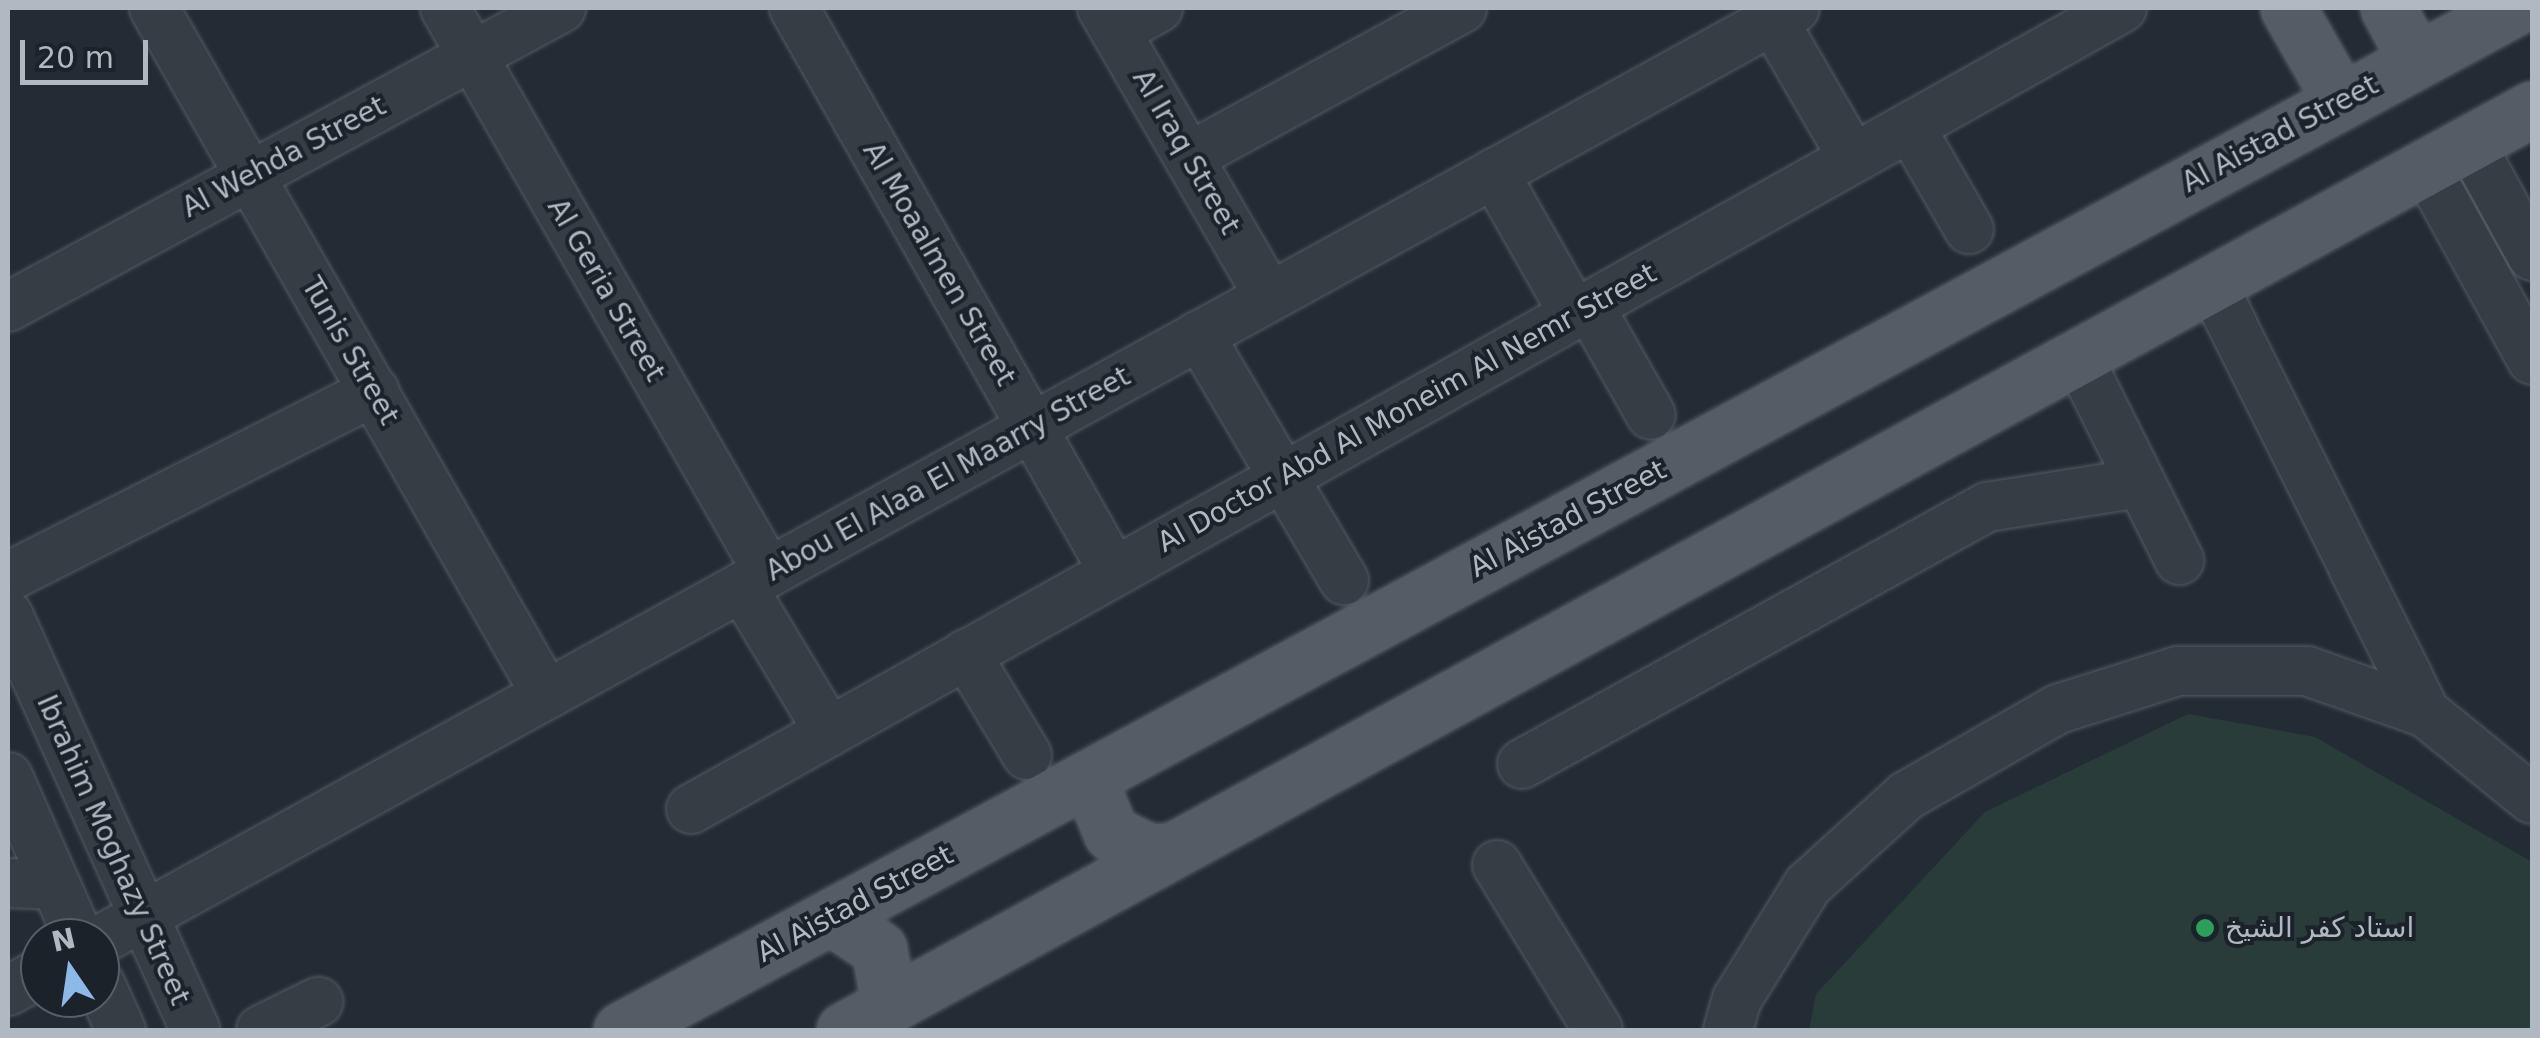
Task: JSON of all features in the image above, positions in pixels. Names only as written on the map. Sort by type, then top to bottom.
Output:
[{"type":"main road","points":[[2288,8],[2341,102]]},
{"type":"main road","points":[[2388,8],[2416,60]]},
{"type":"main road","name":"Al Aistad Street","points":[[622,1030],[2514,8]]},
{"type":"main road","points":[[866,1018],[2532,109]]},
{"type":"main road","points":[[1098,773],[1097,805],[1112,833],[1150,852],[1172,850]]},
{"type":"main road","points":[[830,917],[879,949],[866,1018]]},
{"type":"street","name":"Tunis Street","points":[[154,8],[546,694]]},
{"type":"street","name":"Al Geria Street","points":[[445,8],[755,580],[828,732]]},
{"type":"street","name":"Al Wehda Street","points":[[8,308],[562,8]]},
{"type":"street","name":"Al Moaalmen Street","points":[[794,8],[1114,572]]},
{"type":"street","points":[[1109,19],[1158,8]]},
{"type":"street","points":[[1189,156],[1462,8]]},
{"type":"street","name":"Al Doctor Abd Al Moneim Al Nemr Street","points":[[691,809],[2122,8]]},
{"type":"street","name":"Abou El Alaa El Maarry Street","points":[[120,929],[1494,174],[1778,12]]},
{"type":"street","points":[[1778,12],[1853,158]]},
{"type":"street","name":"Al Iraq Street","points":[[1109,19],[1270,296]]},
{"type":"street","points":[[1910,127],[1969,229]]},
{"type":"street","points":[[2448,155],[2532,256]]},
{"type":"street","points":[[2448,155],[2532,360]]},
{"type":"street","points":[[1494,174],[1652,415]]},
{"type":"street","points":[[2212,284],[2426,713]]},
{"type":"street","points":[[1199,335],[1344,580]]},
{"type":"street","points":[[2078,357],[2179,560]]},
{"type":"street","points":[[8,577],[374,392]]},
{"type":"street","points":[[1522,764],[1987,508],[2140,483]]},
{"type":"street","name":"Ibrahim Moghazy Street","points":[[8,615],[194,1030]]},
{"type":"street","points":[[966,654],[1026,755]]},
{"type":"street","points":[[1728,1030],[1737,999],[1808,885],[1906,796],[2058,709],[2178,671],[2307,671],[2426,713],[2532,799]]},
{"type":"street","points":[[8,777],[70,918]]},
{"type":"street","points":[[1496,866],[1598,1030]]},
{"type":"street","points":[[8,883],[56,885]]},
{"type":"street","points":[[261,1030],[318,1002]]},
{"type":"shaded area","name":"استاد كفر الشيخ","points":[[2188,714],[2315,737],[2532,862],[2532,1030],[1809,1030],[1816,994],[1985,812]]},
{"type":"place","name":"استاد كفر الشيخ","points":[[2205,928]]}]
